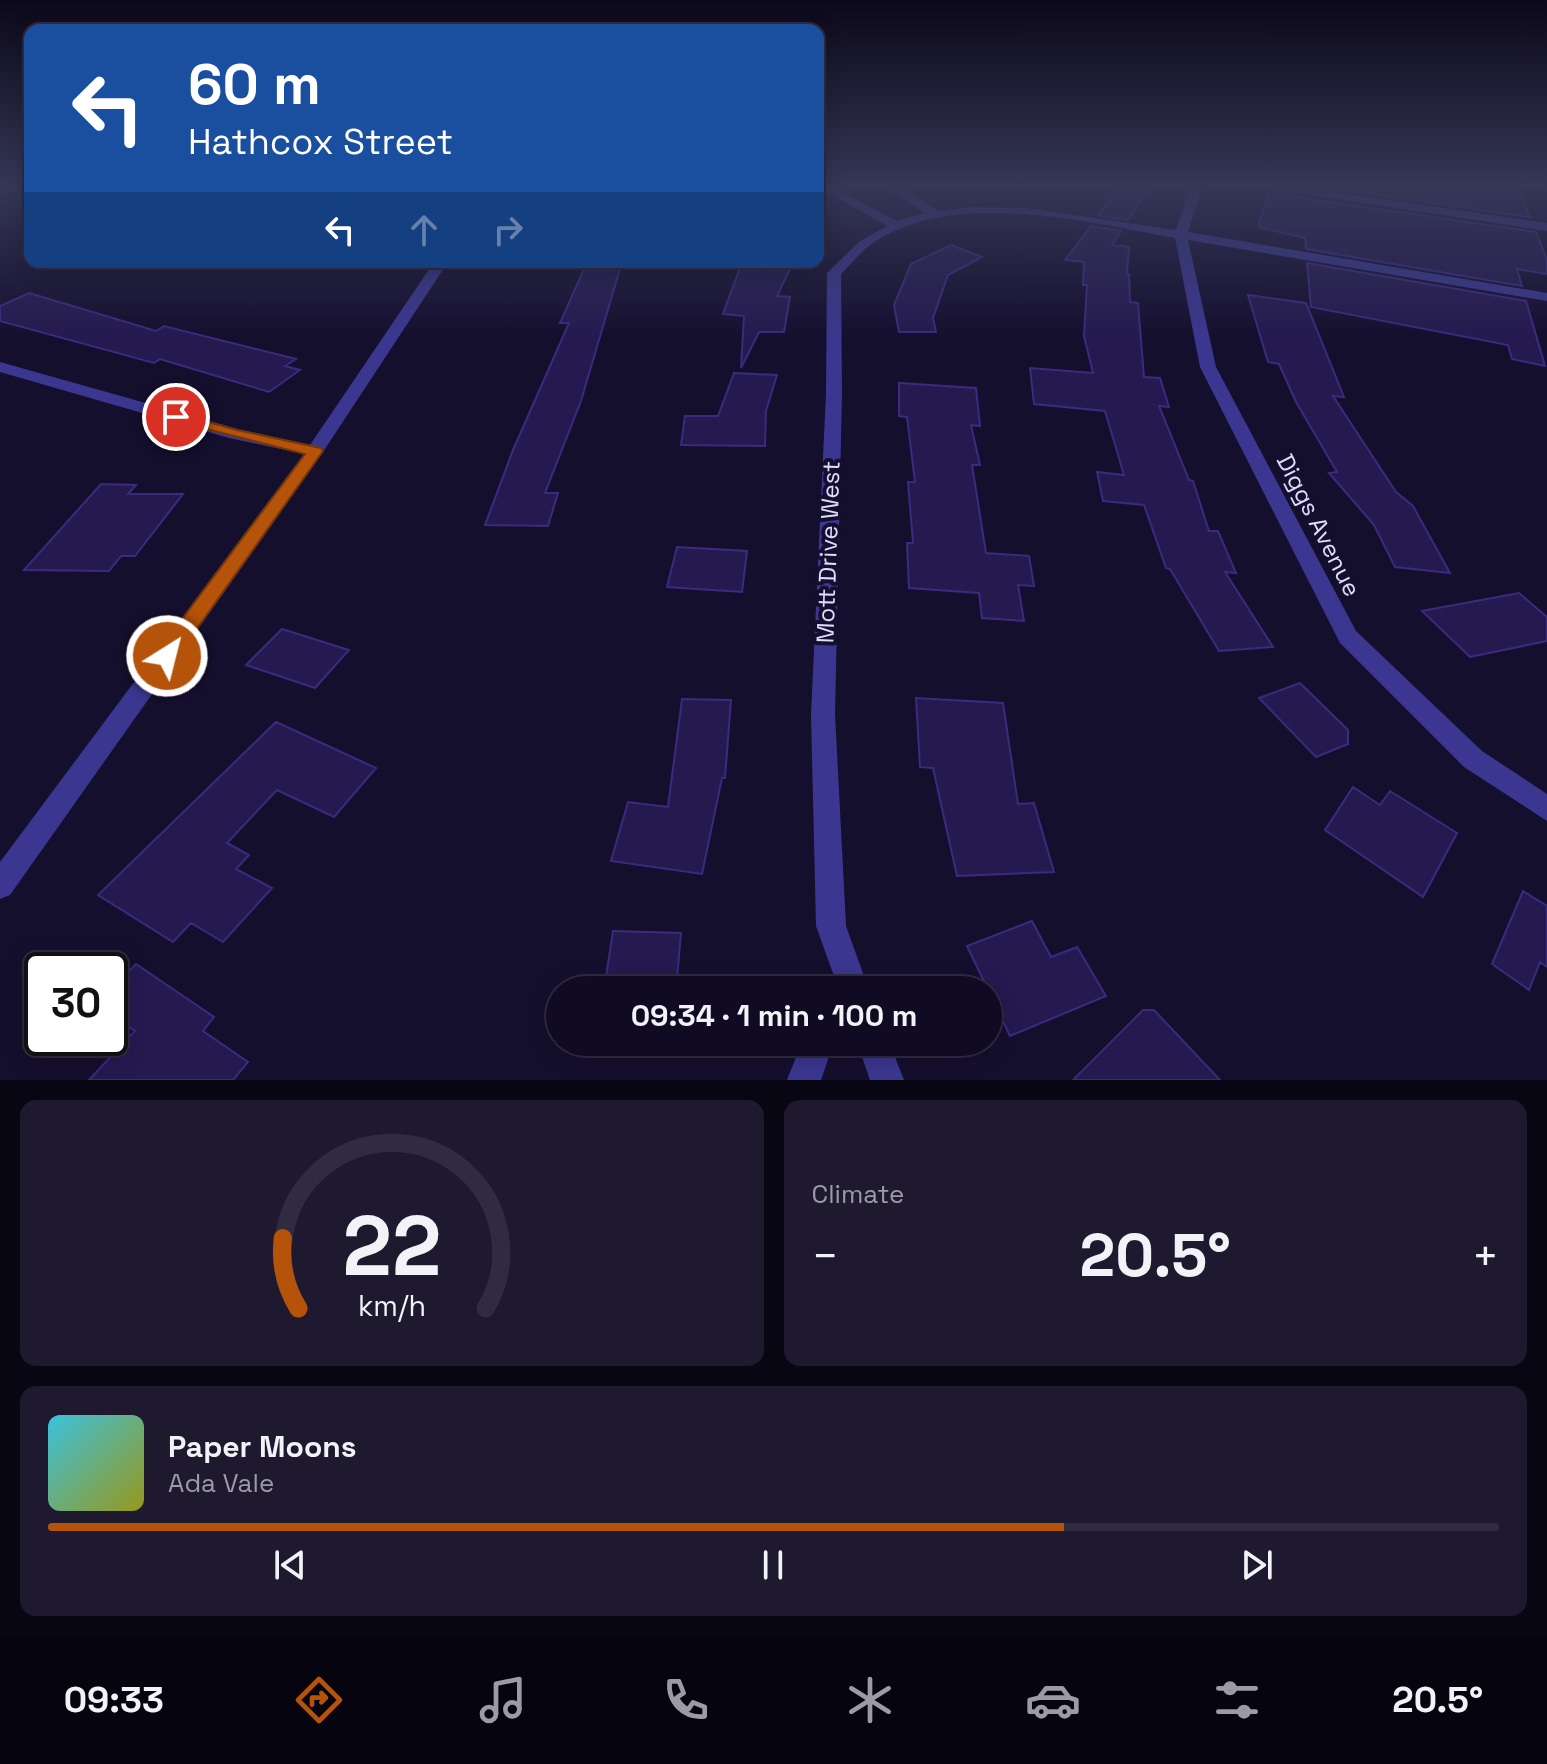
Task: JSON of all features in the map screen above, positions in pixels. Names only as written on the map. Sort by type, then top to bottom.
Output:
[{"type":"street","name":"Mott Drive West","points":[[844,976],[831,926],[823,714],[834,393],[834,273],[873,237]]},
{"type":"street","name":"Diggs Avenue","points":[[1181,237],[1208,367],[1348,637],[1473,759],[1547,809]]},
{"type":"street","points":[[1195,237],[1547,297]]},
{"type":"street","points":[[0,885],[315,451],[437,268]]},
{"type":"street","points":[[0,367],[235,434],[315,451]]},
{"type":"street","points":[[804,1080],[813,1056]]},
{"type":"street","points":[[878,1056],[887,1080]]},
{"type":"building","points":[[1082,237],[1117,237],[1112,245],[1129,247],[1127,274],[1130,302],[1138,303],[1144,377],[1160,378],[1169,407],[1159,406],[1189,480],[1193,481],[1209,531],[1218,531],[1236,573],[1225,572],[1273,647],[1219,651],[1170,569],[1166,568],[1144,505],[1103,501],[1097,472],[1124,475],[1105,411],[1034,404],[1030,368],[1093,373],[1084,336],[1087,285],[1083,285],[1084,262],[1065,260]]},
{"type":"building","points":[[1302,237],[1538,237],[1547,260],[1547,274],[1517,269],[1522,286],[1306,249]]},
{"type":"building","points":[[951,245],[982,257],[948,275],[933,318],[936,332],[899,332],[894,305],[911,264]]},
{"type":"building","points":[[1307,263],[1526,301],[1545,366],[1512,359],[1508,345],[1311,307]]},
{"type":"building","points":[[584,268],[620,268],[581,401],[545,493],[558,493],[548,526],[485,525],[513,450],[569,323],[560,323]]},
{"type":"building","points":[[740,268],[791,268],[777,296],[790,297],[784,332],[759,332],[741,368],[744,316],[723,314]]},
{"type":"building","points":[[29,293],[156,331],[164,326],[296,359],[285,366],[300,370],[269,392],[160,359],[154,363],[0,321],[0,306]]},
{"type":"building","points":[[1248,295],[1306,303],[1344,397],[1333,396],[1396,492],[1413,506],[1450,573],[1395,567],[1374,525],[1329,473],[1337,472],[1296,402],[1279,364],[1268,362]]},
{"type":"building","points":[[734,373],[777,375],[766,411],[765,446],[681,445],[685,416],[718,416]]},
{"type":"building","points":[[899,383],[976,388],[980,426],[971,425],[980,465],[972,465],[986,553],[1029,556],[1034,586],[1018,585],[1024,621],[982,618],[979,593],[909,588],[907,543],[913,543],[908,482],[915,482],[907,417],[899,416]]},
{"type":"building","points":[[101,484],[136,485],[128,494],[183,494],[135,556],[121,556],[109,571],[24,570]]},
{"type":"building","points":[[677,547],[747,551],[742,592],[667,587]]},
{"type":"building","points":[[1519,593],[1547,617],[1547,641],[1470,657],[1422,611]]},
{"type":"building","points":[[282,629],[349,650],[315,688],[246,665]]},
{"type":"building","points":[[1300,683],[1348,730],[1348,744],[1316,757],[1259,698]]},
{"type":"building","points":[[916,698],[1003,703],[1018,804],[1034,803],[1054,872],[957,876],[933,768],[920,767]]},
{"type":"building","points":[[682,699],[731,700],[725,778],[722,778],[702,874],[611,861],[628,802],[668,807]]},
{"type":"building","points":[[276,722],[376,768],[334,817],[277,790],[227,843],[249,855],[236,869],[272,888],[223,942],[191,923],[173,942],[98,895]]},
{"type":"building","points":[[1353,787],[1380,805],[1390,791],[1457,833],[1423,897],[1325,830]]},
{"type":"building","points":[[1523,891],[1547,906],[1547,967],[1540,962],[1529,990],[1492,964]]},
{"type":"building","points":[[1032,921],[1051,957],[1077,947],[1106,996],[1010,1036],[1002,1019],[1002,976],[981,976],[967,946]]},
{"type":"building","points":[[613,931],[681,933],[677,976],[606,976]]},
{"type":"building","points":[[136,964],[214,1017],[203,1031],[248,1062],[233,1080],[89,1080],[112,1056],[128,1056],[128,1038],[135,1031],[128,1026],[128,972]]},
{"type":"building","points":[[1143,1010],[1154,1010],[1220,1080],[1073,1080]]},
{"type":"route","points":[[167,656],[315,451],[235,434],[176,417]]}]
